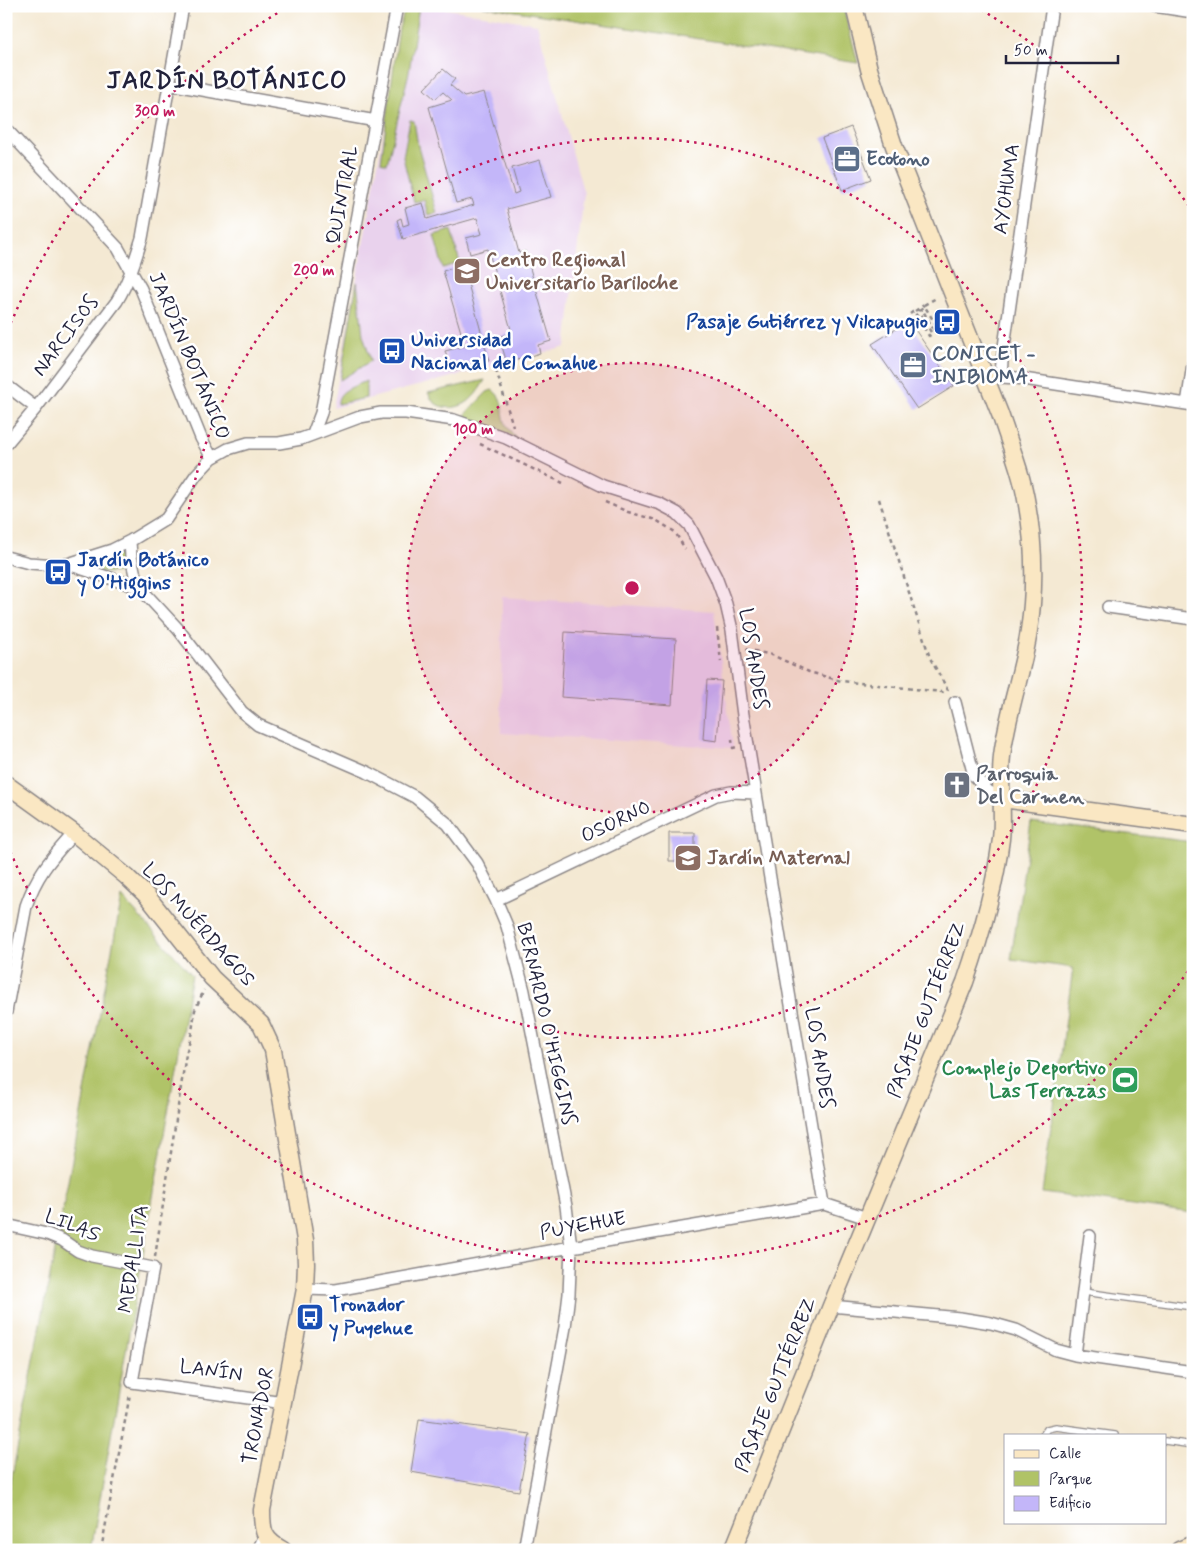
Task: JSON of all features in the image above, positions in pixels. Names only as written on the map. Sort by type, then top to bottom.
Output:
[{"type":"main road","name":"PASAJE GUTIÉRREZ","points":[[733,1550],[831,1306],[965,982],[978,945],[1001,838],[1004,740],[1020,678],[1028,635],[1033,591],[1032,546],[1027,504],[994,379],[951,291],[894,146],[869,69],[854,6]]},
{"type":"main road","name":"LOS MUÉRDAGOS","points":[[6,784],[128,877],[147,896],[212,978],[261,1024],[273,1050],[305,1240],[305,1289]]},
{"type":"main road","points":[[1002,799],[1193,825]]},
{"type":"main road","name":"TRONADOR","points":[[261,1543],[262,1510],[305,1289]]},
{"type":"main road","points":[[261,1543],[274,1545],[283,1550]]},
{"type":"main road","points":[[1179,1550],[1193,1544]]},
{"type":"street","name":"NARCISOS","points":[[6,444],[36,408],[116,301],[125,288],[132,272],[142,238],[183,6]]},
{"type":"street","name":"QUINTRAL","points":[[313,434],[321,413],[397,6]]},
{"type":"street","name":"AYOHUMA","points":[[994,379],[1002,360],[1052,6]]},
{"type":"street","points":[[1154,6],[1193,12]]},
{"type":"street","points":[[169,84],[376,121]]},
{"type":"street","name":"JARDÍN BOTÁNICO","points":[[6,130],[118,248],[141,289],[200,438],[212,458],[196,475],[166,519],[130,541],[68,564],[28,563],[6,557]]},
{"type":"street","points":[[994,379],[1190,404],[1193,364]]},
{"type":"street","points":[[6,385],[36,408]]},
{"type":"street","name":"LOS ANDES","points":[[313,434],[374,414],[406,413],[454,420],[506,438],[603,486],[660,504],[677,513],[689,525],[716,577],[726,604],[732,630],[748,745],[824,1204]]},
{"type":"street","points":[[212,458],[228,449],[248,443],[279,443],[301,439],[313,434]]},
{"type":"street","name":"BERNARDO O'HIGGINS","points":[[130,541],[133,566],[140,588],[178,629],[242,712],[258,725],[367,772],[415,797],[448,824],[477,864],[496,900],[506,926],[524,991],[566,1206],[571,1247],[569,1294],[565,1327],[524,1550]]},
{"type":"street","name":"BERNARDO O'HIGGINS","points":[[68,564],[140,588]]},
{"type":"street","points":[[1108,607],[1193,619]]},
{"type":"street","points":[[955,702],[974,776],[988,791],[1002,799]]},
{"type":"street","name":"OSORNO","points":[[496,900],[716,795],[731,792],[756,793]]},
{"type":"street","points":[[6,1012],[26,906],[32,890],[41,871],[74,834]]},
{"type":"street","name":"PUYEHUE","points":[[305,1289],[336,1290],[571,1247],[824,1204],[867,1218]]},
{"type":"street","name":"LILAS","points":[[6,1224],[48,1234],[62,1240],[78,1251],[92,1256],[153,1268]]},
{"type":"street","points":[[1075,1355],[1090,1236]]},
{"type":"street","name":"MEDALLITA","points":[[132,1382],[153,1268]]},
{"type":"street","points":[[831,1306],[960,1318],[1016,1330],[1056,1350],[1075,1355],[1193,1372]]},
{"type":"street","name":"LANÍN","points":[[132,1382],[284,1403]]},
{"type":"lane","points":[[1084,1292],[1193,1306]]},
{"type":"lane","points":[[1044,1434],[1047,1429],[1056,1427],[1108,1434]]},
{"type":"lane","points":[[1166,1441],[1193,1444]]},
{"type":"path","points":[[910,314],[951,291]]},
{"type":"path","points":[[914,311],[929,336],[932,334],[919,311],[922,309],[935,332],[939,330],[924,305]]},
{"type":"path","points":[[496,370],[511,422],[534,469]]},
{"type":"path","points":[[474,439],[481,445],[568,485]]},
{"type":"path","points":[[879,499],[930,658],[955,702]]},
{"type":"path","points":[[602,500],[628,512],[656,520],[675,532],[685,549]]},
{"type":"path","points":[[716,621],[722,670]]},
{"type":"path","points":[[734,646],[772,655],[808,672],[841,681],[942,692],[955,702]]},
{"type":"path","points":[[732,738],[733,748],[748,745]]},
{"type":"path","name":"MEDALLITA","points":[[153,1268],[186,1054],[195,1010],[199,999],[212,978]]},
{"type":"path","points":[[101,1550],[132,1382]]},
{"type":"shaded area","name":"Centro Regional Universitario Bariloche","points":[[407,6],[430,6],[537,24],[584,194],[566,347],[333,408]]},
{"type":"shaded area","points":[[502,597],[714,611],[733,748],[501,733]]},
{"type":"green space","points":[[406,6],[419,6],[409,72],[387,164],[381,162],[399,28]]},
{"type":"green space","points":[[483,6],[843,6],[858,63]]},
{"type":"green space","points":[[410,120],[414,121],[418,146],[437,213],[428,215],[424,200],[414,202],[403,157]]},
{"type":"green space","points":[[451,230],[460,263],[443,268],[434,235]]},
{"type":"green space","points":[[357,282],[363,335],[371,361],[340,380]]},
{"type":"green space","points":[[485,380],[473,397],[463,405],[444,407],[435,403],[428,393]]},
{"type":"green space","points":[[366,381],[366,398],[338,404],[338,399],[343,392]]},
{"type":"green space","points":[[492,390],[499,397],[506,424],[516,438],[469,419],[465,415],[487,392]]},
{"type":"green space","points":[[116,554],[126,559],[128,570],[115,573],[100,572],[93,568],[92,564],[96,558]]},
{"type":"green space","name":"Complejo Deportivo Las Terrazas","points":[[1031,822],[1193,842],[1193,1213],[1042,1193],[1073,968],[1011,959]]},
{"type":"green space","points":[[122,897],[192,975],[91,1550],[6,1550],[6,1508]]},
{"type":"building","points":[[443,69],[455,79],[450,85],[464,97],[484,92],[514,194],[519,192],[512,168],[540,160],[551,197],[507,209],[519,253],[525,251],[551,341],[538,345],[540,353],[507,363],[499,337],[512,333],[488,249],[470,254],[466,238],[482,234],[477,218],[403,239],[397,220],[401,218],[403,226],[409,224],[405,208],[423,203],[427,219],[474,205],[472,199],[456,203],[429,107],[452,100],[443,92],[435,99],[424,89]]},
{"type":"building","name":"Ecotono","points":[[851,127],[871,179],[842,190],[822,138]]},
{"type":"building","points":[[463,265],[489,361],[451,371],[445,351],[465,346],[443,271]]},
{"type":"building","name":"CONICET - INIBIOMA","points":[[909,321],[954,386],[917,409],[872,344]]},
{"type":"building","points":[[565,632],[676,639],[672,705],[561,697]]},
{"type":"building","points":[[707,680],[722,681],[717,741],[703,739]]},
{"type":"building","points":[[669,833],[695,833],[695,861],[669,861]]},
{"type":"building","points":[[419,1419],[530,1434],[519,1491],[411,1472]]},
{"type":"place","name":"Ecotono","points":[[847,159]]},
{"type":"place","name":"Centro Regional Universitario Bariloche","points":[[467,271]]},
{"type":"place","name":"Pasaje Gutiérrez y Vilcapugio","points":[[947,322]]},
{"type":"place","name":"Universidad Nacional del Comahue","points":[[392,351]]},
{"type":"place","name":"CONICET - INIBIOMA","points":[[913,365]]},
{"type":"place","name":"Jardín Botánico y O'Higgins","points":[[58,572]]},
{"type":"place","name":"Parroquia Del Carmen","points":[[957,785]]},
{"type":"place","name":"Jardín Maternal","points":[[688,858]]},
{"type":"place","name":"Complejo Deportivo Las Terrazas","points":[[1125,1080]]},
{"type":"place","name":"Tronador y Puyehue","points":[[310,1317]]},
{"type":"district","name":"JARDÍN BOTÁNICO","points":[[227,81]]}]
